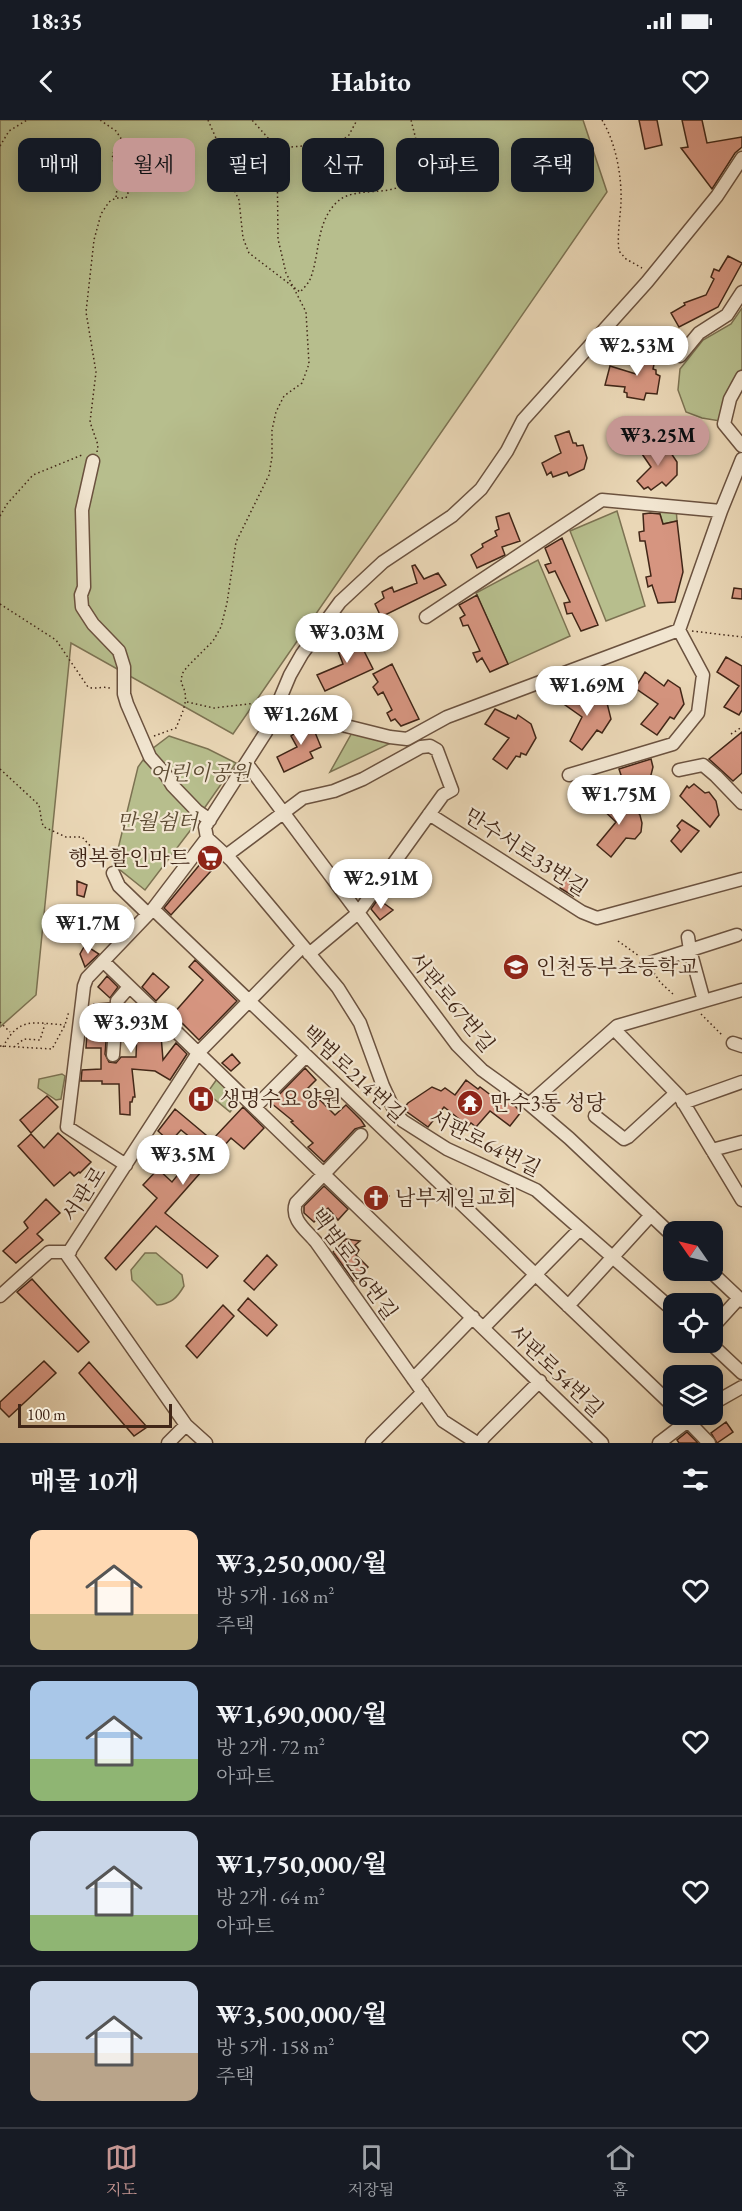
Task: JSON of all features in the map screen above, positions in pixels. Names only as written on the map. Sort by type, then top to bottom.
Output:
[{"type":"street","points":[[126,1165],[67,1127],[84,986],[87,978],[151,911],[207,838],[205,827],[266,732],[302,654],[340,602],[383,562],[452,516],[482,489],[507,451],[523,420],[653,275],[717,196],[742,158]]},
{"type":"street","points":[[680,356],[699,333],[727,315],[742,292]]},
{"type":"street","points":[[742,377],[730,399],[723,424],[742,446]]},
{"type":"street","points":[[92,458],[82,510],[84,587],[81,595],[82,607],[93,624],[119,651],[124,667],[127,704],[150,757],[197,812],[210,820]]},
{"type":"street","points":[[569,775],[673,744],[698,713],[703,675],[679,630],[742,459]]},
{"type":"street","points":[[426,617],[602,500],[721,511]]},
{"type":"street","points":[[280,699],[346,726],[407,739],[447,717],[679,630]]},
{"type":"street","name":"서판로","points":[[206,1443],[186,1425],[68,1259],[68,1255],[198,1053],[249,1001],[306,950],[358,913],[443,795],[452,789],[437,750],[430,746],[421,747],[363,779],[334,791],[303,798],[284,811]]},
{"type":"street","name":"서판로67번길","points":[[247,764],[458,1045],[482,1070],[530,1104],[663,1226]]},
{"type":"street","points":[[679,770],[703,765],[742,803]]},
{"type":"street","points":[[227,855],[284,811]]},
{"type":"street","name":"만수서로33번길","points":[[429,814],[582,912],[597,918],[742,879]]},
{"type":"street","name":"서판로64번길","points":[[207,838],[227,855],[338,988],[360,1023],[383,1086],[396,1113],[403,1121],[447,1149],[536,1190],[663,1301]]},
{"type":"street","name":"백범로214번길","points":[[113,873],[119,886],[151,911],[249,1001],[663,1397]]},
{"type":"street","points":[[647,964],[736,935]]},
{"type":"street","points":[[688,937],[704,1001]]},
{"type":"street","name":"서판로54번길","points":[[103,961],[602,1443]]},
{"type":"street","points":[[113,1055],[117,1000],[129,987]]},
{"type":"street","points":[[530,1104],[617,1026],[742,990]]},
{"type":"street","points":[[614,1029],[680,1098],[742,1200]]},
{"type":"street","points":[[255,1107],[306,1056]]},
{"type":"street","points":[[596,1116],[624,1139],[680,1098],[742,1082]]},
{"type":"street","name":"백범로226번길","points":[[361,1135],[296,1203],[293,1211],[295,1218],[316,1242],[443,1421],[479,1443],[540,1382]]},
{"type":"street","points":[[712,1150],[742,1142]]},
{"type":"street","points":[[568,1306],[651,1215]]},
{"type":"street","points":[[536,1275],[580,1229]]},
{"type":"street","points":[[0,1296],[49,1252],[70,1252]]},
{"type":"street","name":"서판로54번길","points":[[484,1327],[536,1275]]},
{"type":"street","points":[[721,1281],[740,1300],[723,1317]]},
{"type":"street","points":[[413,1379],[473,1317]]},
{"type":"street","points":[[721,1353],[742,1373]]},
{"type":"street","points":[[723,1398],[742,1387]]},
{"type":"street","points":[[372,1443],[423,1392]]},
{"type":"street","points":[[168,1443],[186,1425]]},
{"type":"street","points":[[659,1443],[680,1425]]},
{"type":"street","points":[[695,1425],[709,1443]]},
{"type":"path","points":[[0,146],[9,131],[27,120]]},
{"type":"path","points":[[100,120],[116,131],[120,138]]},
{"type":"path","points":[[208,120],[219,145],[221,163],[239,200],[243,238],[249,253],[300,292],[310,279],[320,232],[326,216],[337,202],[353,195],[399,187],[412,178],[422,163],[411,120]]},
{"type":"path","points":[[252,120],[269,138]]},
{"type":"path","points":[[290,148],[339,141],[349,135],[357,120]]},
{"type":"path","points":[[602,120],[612,142],[621,188],[619,251],[626,259],[653,275]]},
{"type":"path","points":[[0,516],[7,504],[33,475],[77,456],[92,458],[98,445],[90,422],[96,372],[86,312],[96,229],[104,208],[116,198],[117,192]]},
{"type":"path","points":[[116,198],[122,200],[126,198],[128,192]]},
{"type":"path","points":[[142,740],[176,728],[186,701],[181,682],[182,674],[213,641],[221,627],[236,542],[269,474],[272,457],[272,430],[276,412],[284,396],[302,383],[309,364],[306,312],[286,273],[278,240],[278,192]]},
{"type":"path","points":[[0,604],[56,640],[88,687],[114,688],[124,675]]},
{"type":"path","points":[[679,630],[742,637]]},
{"type":"path","points":[[186,701],[214,708],[280,699]]},
{"type":"path","points":[[731,734],[742,727]]},
{"type":"path","points":[[0,769],[39,805],[44,827],[66,837],[82,837],[113,873]]},
{"type":"path","points":[[618,941],[647,964],[660,982],[687,1006],[707,1018],[725,1038],[737,1044]]},
{"type":"path","points":[[0,1022],[10,1033]]},
{"type":"path","points":[[23,1024],[65,1025],[52,1049],[1,1047],[10,1033],[23,1024]]},
{"type":"path","points":[[13,1048],[24,1039],[40,1040],[45,1024]]},
{"type":"path","points":[[0,1040],[1,1047]]},
{"type":"green space","points":[[0,120],[583,120],[589,138],[511,138],[511,192],[594,192],[594,153],[607,192],[233,734],[71,643],[36,995],[0,1027]]},
{"type":"green space","points":[[742,308],[742,369],[728,391],[720,421],[686,412],[678,390],[680,369],[703,340],[731,324]]},
{"type":"green space","points":[[676,507],[677,521],[663,524],[659,511]]},
{"type":"green space","points":[[617,511],[645,606],[606,621],[570,531]]},
{"type":"green space","points":[[538,560],[570,636],[508,664],[476,593]]},
{"type":"green space","points":[[353,731],[391,743],[330,772]]},
{"type":"green space","name":"어린이공원","points":[[169,736],[208,749],[236,763],[203,810],[177,784],[152,749]]},
{"type":"green space","name":"만월쉼터","points":[[143,760],[157,771],[199,819],[145,890],[119,869],[117,853],[138,767]]},
{"type":"green space","points":[[62,1074],[65,1076],[61,1099],[56,1100],[38,1088],[39,1079]]},
{"type":"green space","points":[[217,1079],[239,1101],[230,1112],[207,1093]]},
{"type":"green space","points":[[145,1253],[156,1253],[182,1275],[184,1286],[170,1302],[157,1305],[132,1280],[131,1270]]},
{"type":"building","points":[[639,120],[657,120],[662,145],[645,149]]},
{"type":"building","points":[[682,120],[702,120],[707,143],[742,137],[742,147],[735,153],[712,189],[681,148],[688,147]]},
{"type":"building","points":[[728,256],[742,263],[718,307],[679,327],[671,313],[685,305],[684,303],[706,295],[714,279],[711,277],[714,269],[719,271]]},
{"type":"building","points":[[642,348],[657,351],[653,369],[660,376],[657,394],[646,393],[644,400],[627,397],[627,393],[624,392],[625,387],[605,385],[610,366],[636,374]]},
{"type":"building","points":[[569,431],[573,443],[577,446],[583,445],[587,458],[584,469],[569,476],[567,472],[553,477],[551,472],[547,475],[542,463],[561,453],[555,436]]},
{"type":"building","points":[[649,443],[651,445],[655,443],[664,454],[669,450],[677,462],[677,475],[666,486],[662,482],[651,490],[648,487],[644,489],[637,481],[651,467],[640,451]]},
{"type":"building","points":[[509,513],[520,541],[502,547],[505,555],[477,568],[471,555],[483,547],[482,544],[497,536],[495,531],[499,529],[496,517]]},
{"type":"building","points":[[643,514],[660,514],[663,524],[677,521],[683,572],[675,602],[658,603],[652,585],[648,587],[646,577],[651,576],[645,541],[640,541],[639,532],[644,531]]},
{"type":"building","points":[[562,538],[598,625],[581,631],[572,613],[567,614],[564,603],[570,602],[555,571],[549,573],[545,565],[551,563],[545,548]]},
{"type":"building","points":[[415,565],[424,579],[438,573],[446,585],[381,617],[375,604],[384,598],[382,592],[392,587],[394,592],[417,583],[412,566]]},
{"type":"building","points":[[734,588],[742,589],[742,599],[732,598]]},
{"type":"building","points":[[477,595],[508,664],[490,672],[482,658],[477,662],[473,653],[480,651],[468,625],[463,626],[460,618],[465,615],[459,605]]},
{"type":"building","points":[[354,631],[373,669],[325,691],[317,675],[343,664],[338,651],[345,648],[340,639]]},
{"type":"building","points":[[726,657],[742,666],[742,710],[739,715],[724,707],[739,686],[717,672]]},
{"type":"building","points":[[392,664],[419,719],[401,726],[395,719],[391,721],[387,713],[392,710],[383,692],[378,695],[373,687],[378,682],[373,674]]},
{"type":"building","points":[[645,672],[664,686],[668,680],[680,688],[684,704],[674,719],[670,717],[657,735],[641,724],[658,704],[635,688]]},
{"type":"building","points":[[572,689],[591,702],[596,696],[607,703],[611,719],[602,733],[597,730],[582,750],[570,741],[582,717],[561,702]]},
{"type":"building","points":[[495,709],[516,719],[518,715],[531,724],[536,738],[526,755],[521,753],[520,757],[516,756],[507,769],[493,759],[509,738],[485,724]]},
{"type":"building","points":[[304,718],[310,720],[321,747],[310,752],[313,758],[284,772],[277,757],[297,747],[291,736],[298,731],[295,723]]},
{"type":"building","points":[[742,732],[742,773],[733,781],[709,759]]},
{"type":"building","points":[[651,759],[653,767],[651,775],[645,782],[635,784],[627,782],[621,775],[619,769]]},
{"type":"building","points":[[694,784],[705,793],[709,792],[716,801],[719,815],[710,827],[680,796],[687,786],[689,788]]},
{"type":"building","points":[[610,795],[626,809],[636,810],[642,823],[641,832],[635,839],[626,838],[611,857],[597,845],[616,822],[599,806]]},
{"type":"building","points":[[682,820],[699,831],[681,852],[671,841],[680,830],[677,826]]},
{"type":"building","points":[[210,852],[220,861],[171,915],[164,908]]},
{"type":"building","points":[[568,876],[573,896],[560,888]]},
{"type":"building","points":[[77,881],[87,885],[84,897],[77,895]]},
{"type":"building","points":[[378,899],[393,910],[380,920],[371,909]]},
{"type":"building","points":[[85,945],[99,954],[85,967],[80,954]]},
{"type":"building","points":[[195,960],[237,1001],[199,1040],[173,1014],[203,980],[189,967]]},
{"type":"building","points":[[153,973],[169,987],[156,1001],[142,987]]},
{"type":"building","points":[[107,976],[118,987],[110,998],[98,987]]},
{"type":"building","points":[[109,1003],[105,1054],[109,1062],[116,1063],[121,1057],[136,1057],[137,1031],[123,1029],[124,1015],[136,1017],[136,1010],[141,1010],[164,1031],[161,1035],[163,1060],[176,1043],[187,1054],[170,1080],[155,1071],[132,1069],[135,1097],[130,1102],[130,1115],[120,1114],[119,1084],[81,1081],[82,1070],[101,1069],[101,1048],[86,1048],[87,1032],[94,1032],[94,1004]]},
{"type":"building","points":[[232,1054],[240,1063],[231,1071],[222,1063]]},
{"type":"building","points":[[305,1068],[316,1080],[308,1088],[335,1115],[346,1105],[365,1126],[355,1129],[324,1162],[308,1147],[313,1143],[291,1122],[293,1121],[271,1103]]},
{"type":"building","points":[[466,1080],[500,1102],[504,1096],[515,1104],[521,1112],[510,1126],[490,1111],[476,1127],[471,1123],[468,1126],[444,1107],[428,1127],[403,1109],[432,1087],[441,1091],[445,1088],[455,1095]]},
{"type":"building","points":[[47,1096],[58,1107],[31,1133],[20,1120]]},
{"type":"building","points":[[243,1107],[264,1128],[244,1149],[231,1138],[165,1213],[218,1256],[207,1268],[156,1226],[116,1270],[105,1258],[157,1198],[143,1185],[158,1169],[172,1182],[201,1146],[181,1130],[170,1142],[158,1131],[175,1109],[212,1140]]},
{"type":"building","points":[[58,1133],[91,1162],[80,1173],[74,1176],[70,1172],[54,1186],[18,1146],[31,1134],[44,1148]]},
{"type":"building","points":[[324,1186],[348,1209],[338,1220],[328,1208],[314,1222],[304,1213],[304,1206]]},
{"type":"building","name":"남부제일교회","points":[[378,1187],[389,1196],[375,1208],[364,1200]]},
{"type":"building","points":[[46,1199],[60,1213],[37,1234],[43,1240],[16,1263],[3,1251],[28,1228],[24,1222]]},
{"type":"building","points":[[346,1239],[360,1241],[355,1245],[359,1250],[356,1255],[368,1267],[354,1281],[333,1252]]},
{"type":"building","points":[[267,1255],[277,1265],[254,1290],[244,1281]]},
{"type":"building","points":[[32,1279],[89,1342],[78,1352],[17,1292]]},
{"type":"building","points":[[248,1298],[277,1325],[267,1336],[238,1310]]},
{"type":"building","points":[[223,1305],[234,1316],[197,1358],[186,1346]]},
{"type":"building","points":[[44,1361],[56,1373],[9,1417],[0,1408],[0,1402]]},
{"type":"building","points":[[89,1362],[147,1427],[134,1436],[79,1373]]},
{"type":"building","points":[[726,1422],[733,1432],[717,1443],[711,1433]]},
{"type":"building","points":[[687,1432],[698,1443],[679,1443],[677,1440]]},
{"type":"place","name":"행복할인마트","points":[[210,858]]},
{"type":"place","name":"인천동부초등학교","points":[[516,967]]},
{"type":"place","name":"생명수요양원","points":[[201,1099]]},
{"type":"place","name":"만수3동 성당","points":[[470,1103]]},
{"type":"place","name":"남부제일교회","points":[[376,1198]]}]
